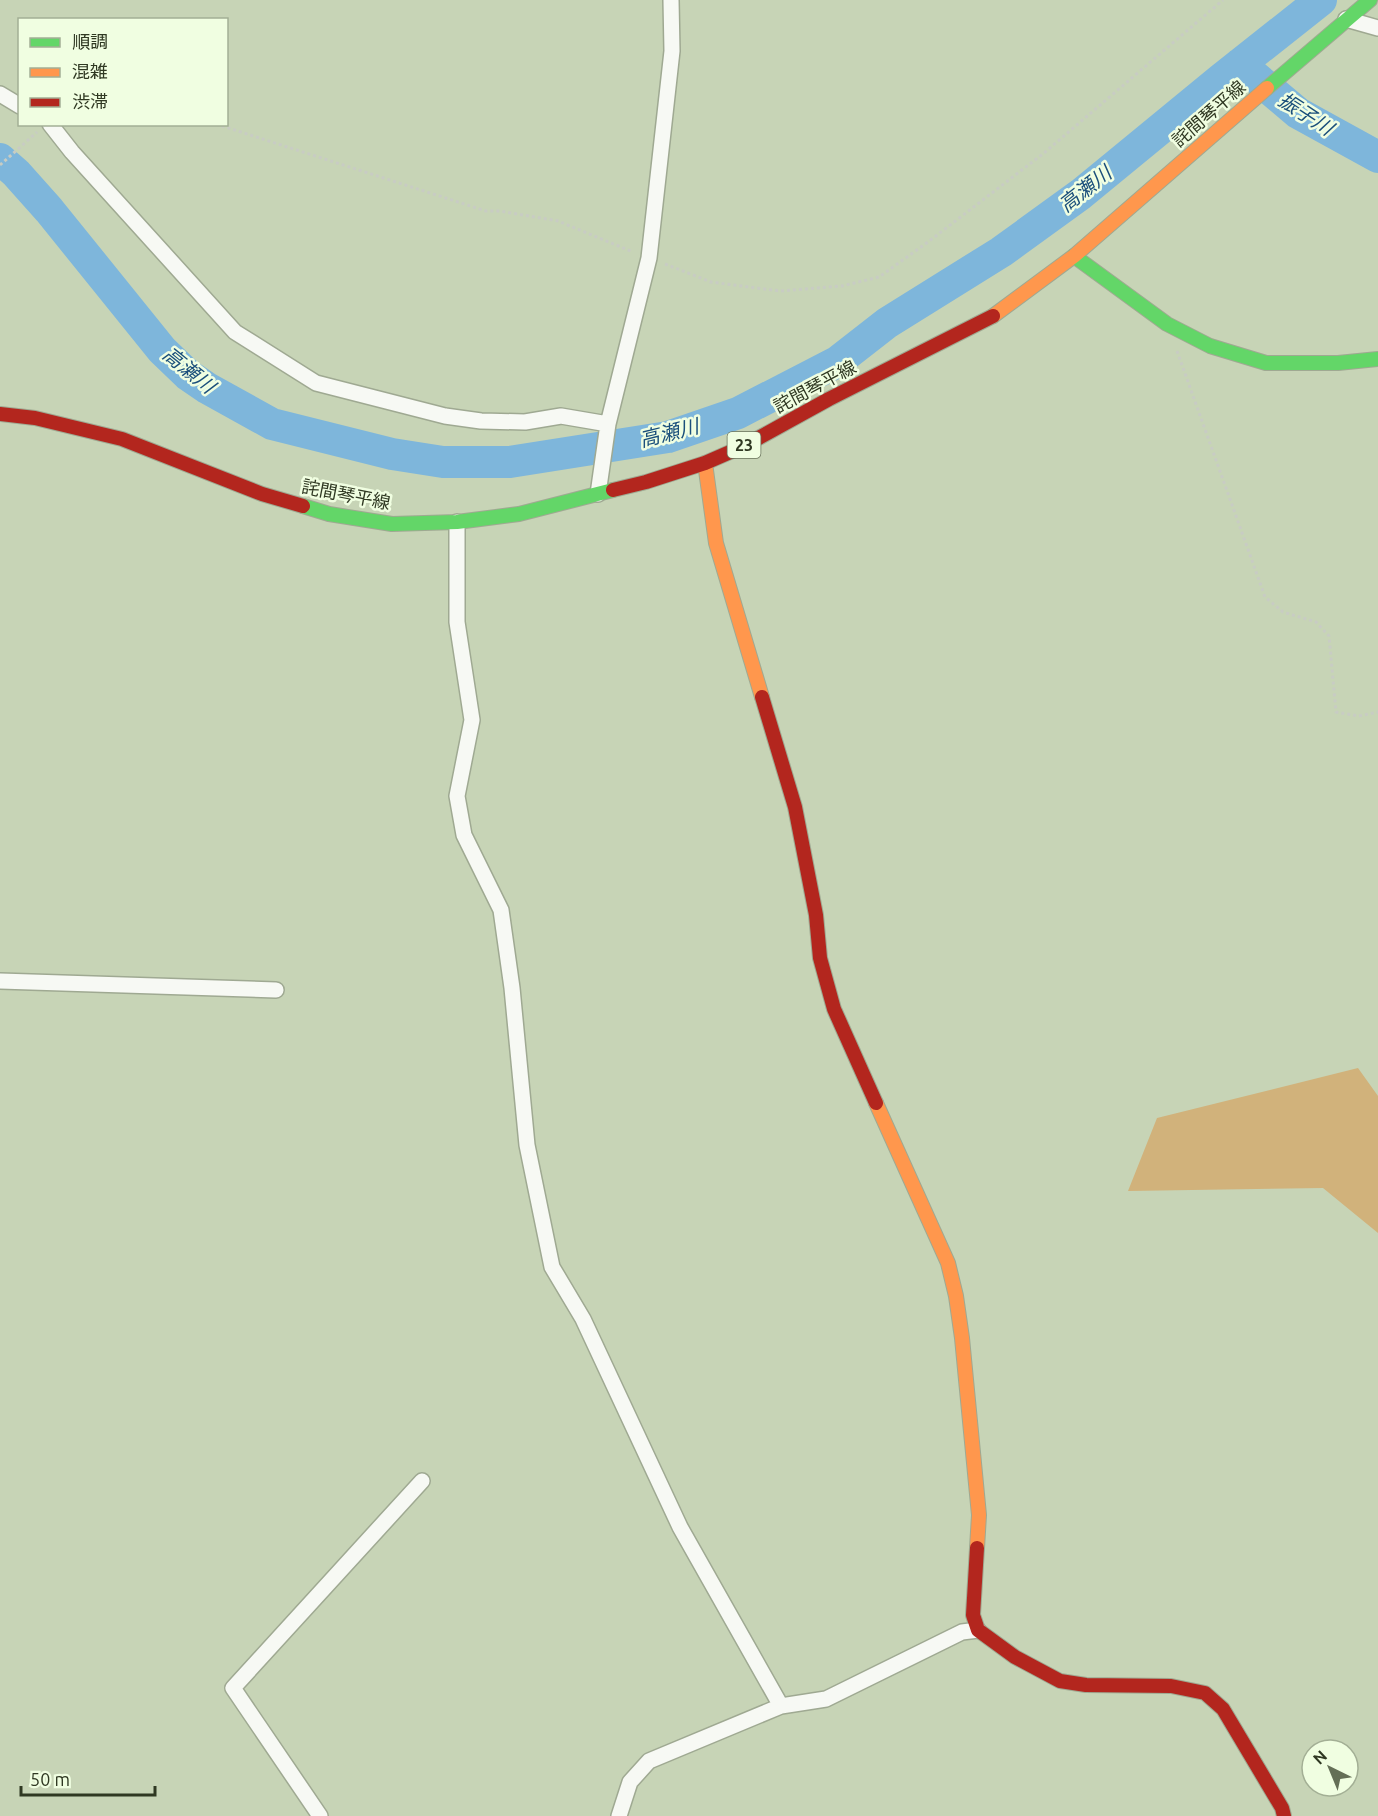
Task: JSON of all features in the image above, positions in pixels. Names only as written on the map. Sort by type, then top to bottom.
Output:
[{"type":"street","points":[[598,494],[609,423],[649,258],[672,51],[671,0]]},
{"type":"street","name":"詫間琴平線","points":[[0,414],[35,418],[122,439],[262,494],[329,514],[392,524],[457,522],[519,513],[646,482],[705,463],[744,446],[830,399],[987,320],[1074,256],[1370,0]]},
{"type":"street","points":[[1346,19],[1378,28]]},
{"type":"street","points":[[0,94],[18,105]]},
{"type":"street","points":[[44,128],[72,152],[235,332],[316,383],[463,419],[525,422],[561,416],[609,423]]},
{"type":"street","points":[[1074,256],[1167,324],[1210,346],[1266,363],[1338,363],[1378,358]]},
{"type":"street","points":[[705,463],[716,543],[795,807],[816,915],[820,958],[834,1009],[948,1263],[956,1296],[979,1515],[973,1596],[973,1615],[978,1630],[1015,1657],[1060,1681],[1086,1685],[1171,1686],[1205,1693],[1223,1709],[1282,1808],[1284,1816]]},
{"type":"street","points":[[457,522],[457,622],[471,720],[457,796],[464,835],[501,910],[512,988],[526,1145],[552,1267],[583,1319],[680,1527],[781,1706]]},
{"type":"street","points":[[0,981],[276,990]]},
{"type":"street","points":[[320,1816],[233,1688],[422,1481]]},
{"type":"street","points":[[619,1816],[630,1782],[649,1761],[781,1706],[826,1699],[962,1632],[978,1630]]},
{"type":"path","points":[[222,126],[486,211],[500,211],[558,221],[711,282],[780,291],[842,286],[879,277],[928,242],[1044,153],[1223,0]]},
{"type":"path","points":[[0,165],[44,128]]},
{"type":"path","points":[[1167,324],[1265,597],[1283,612],[1316,622],[1329,636],[1336,712],[1359,716],[1378,712]]},
{"type":"shaded area","points":[[1358,1068],[1378,1096],[1378,1233],[1323,1188],[1128,1191],[1157,1118]]},
{"type":"waterway","name":"高瀬川","points":[[0,159],[16,173],[49,210],[162,350],[188,375],[207,388],[272,424],[392,454],[443,462],[510,462],[668,437],[738,413],[837,362],[887,323],[1001,252],[1081,194],[1321,0]]},
{"type":"waterway","name":"振子川","points":[[1240,64],[1298,113],[1378,157]]},
{"type":"traffic: fast","points":[[1267,88],[1370,0]]},
{"type":"traffic: fast","points":[[1074,256],[1167,324],[1210,346],[1266,363],[1338,363],[1378,359]]},
{"type":"traffic: fast","points":[[303,506],[329,514],[392,524],[457,522],[519,514],[613,490]]},
{"type":"traffic: slow","points":[[993,316],[1074,256],[1267,88]]},
{"type":"traffic: slow","points":[[705,463],[716,543],[762,697]]},
{"type":"traffic: slow","points":[[876,1103],[948,1263],[956,1296],[979,1515],[977,1548]]},
{"type":"traffic: jam","points":[[613,490],[705,463],[744,446],[829,399],[993,316]]},
{"type":"traffic: jam","points":[[0,414],[35,418],[122,439],[262,494],[303,506]]},
{"type":"traffic: jam","points":[[762,697],[795,807],[816,915],[820,958],[834,1009],[876,1103]]},
{"type":"traffic: jam","points":[[977,1548],[973,1615],[978,1630],[1015,1657],[1060,1681],[1086,1685],[1171,1686],[1205,1693],[1223,1709],[1282,1808],[1284,1816]]}]
